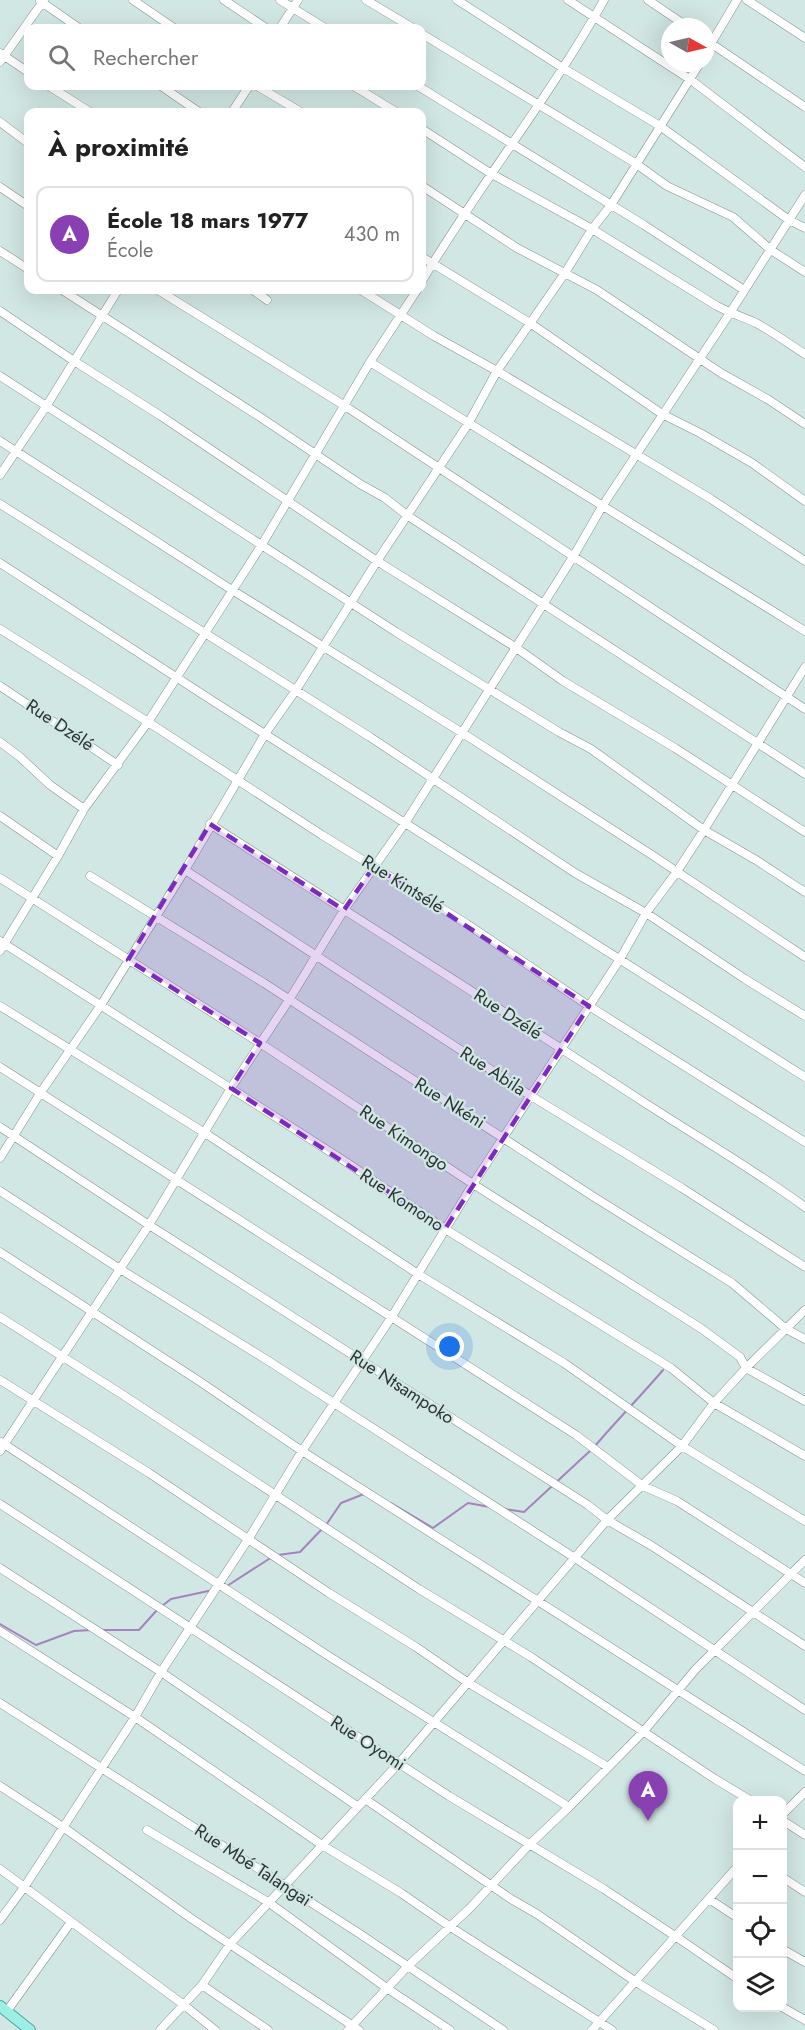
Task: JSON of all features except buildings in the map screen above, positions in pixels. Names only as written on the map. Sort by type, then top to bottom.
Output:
[{"type":"main road","points":[[4,2008],[30,2030]]},
{"type":"street","points":[[133,0],[168,24]]},
{"type":"street","points":[[224,0],[260,24]]},
{"type":"street","points":[[280,0],[319,24]]},
{"type":"street","points":[[283,24],[298,0]]},
{"type":"street","points":[[366,0],[406,24]]},
{"type":"street","points":[[458,0],[563,68],[660,126],[789,220],[805,228]]},
{"type":"street","points":[[568,0],[691,80],[805,167]]},
{"type":"street","points":[[426,274],[490,173],[540,105],[604,0]]},
{"type":"street","points":[[648,0],[675,18]]},
{"type":"street","points":[[715,32],[737,0]]},
{"type":"street","points":[[747,0],[805,38]]},
{"type":"street","points":[[25,24],[42,1],[74,24]]},
{"type":"street","points":[[24,26],[1,57],[24,70]]},
{"type":"street","points":[[426,36],[540,105],[667,186],[733,218],[771,250],[805,272]]},
{"type":"street","points":[[715,45],[805,107]]},
{"type":"street","points":[[0,1158],[41,1092],[101,1005],[185,870],[265,734],[325,646],[468,424],[497,371],[566,273],[592,229],[611,205],[695,72]]},
{"type":"street","points":[[55,90],[84,108]]},
{"type":"street","points":[[166,90],[193,108]]},
{"type":"street","points":[[235,108],[246,90]]},
{"type":"street","points":[[264,90],[294,108]]},
{"type":"street","points":[[360,90],[390,108]]},
{"type":"street","points":[[423,90],[744,290]]},
{"type":"street","points":[[0,122],[24,140]]},
{"type":"street","points":[[426,132],[490,173],[592,229],[730,313],[758,324],[805,354]]},
{"type":"street","points":[[0,187],[24,203]]},
{"type":"street","points":[[426,188],[518,248],[597,290],[699,358],[805,424]]},
{"type":"street","points":[[569,1807],[1,1446],[149,1225],[231,1088],[289,1000],[344,910],[405,823],[573,557],[603,505],[805,195]]},
{"type":"street","points":[[0,251],[24,266]]},
{"type":"street","points":[[426,259],[530,323],[662,414],[752,463],[805,501]]},
{"type":"street","points":[[68,294],[385,498],[408,516],[805,774]]},
{"type":"street","points":[[0,475],[47,405],[115,294]]},
{"type":"street","points":[[165,294],[345,405],[805,709]]},
{"type":"street","points":[[259,294],[267,300]]},
{"type":"street","points":[[367,294],[439,340],[497,371],[711,500],[805,561]]},
{"type":"street","points":[[2,945],[58,856],[84,809],[148,722],[261,546],[370,362],[414,294]]},
{"type":"street","points":[[0,312],[161,416],[287,502],[515,647],[563,681],[675,748],[805,832]]},
{"type":"street","points":[[370,362],[805,631]]},
{"type":"street","points":[[0,376],[351,603],[559,732],[591,749],[704,830],[805,892]]},
{"type":"street","points":[[0,441],[232,590],[461,732],[805,957]]},
{"type":"street","points":[[0,504],[296,690],[575,873],[646,913],[805,1016]]},
{"type":"street","points":[[0,563],[805,1077]]},
{"type":"street","name":"Rue Kintsélé","points":[[0,629],[467,924],[590,1006],[805,1142]]},
{"type":"street","points":[[0,1920],[25,1886],[135,1717],[161,1672],[220,1584],[302,1450],[391,1318],[473,1184],[590,1006],[646,913],[704,830],[805,667]]},
{"type":"street","name":"Rue Dzélé","points":[[0,686],[118,765]]},
{"type":"street","points":[[0,741],[50,785],[84,809]]},
{"type":"street","points":[[0,816],[58,856]]},
{"type":"street","name":"Rue Dzélé","points":[[210,824],[406,948],[696,1137],[762,1176],[805,1207]]},
{"type":"street","name":"Rue Abila","points":[[185,870],[531,1096],[682,1188],[805,1267]]},
{"type":"street","name":"Rue Nkéni","points":[[90,876],[289,1000],[594,1197],[732,1283],[786,1329],[805,1339]]},
{"type":"street","name":"Rue Kimongo","points":[[0,878],[702,1329],[740,1357],[746,1368],[805,1401]]},
{"type":"street","name":"Rue Komono","points":[[2,945],[231,1088],[445,1229],[671,1368],[714,1403],[805,1456]]},
{"type":"street","points":[[0,1006],[205,1133],[418,1274],[564,1363],[682,1446],[805,1521]]},
{"type":"street","points":[[0,1067],[576,1435],[643,1486],[677,1501],[805,1583]]},
{"type":"street","name":"Rue Ntsampoko","points":[[0,1127],[805,1646]]},
{"type":"street","points":[[0,1191],[267,1360],[805,1710]]},
{"type":"street","points":[[0,1252],[302,1450],[805,1771]]},
{"type":"street","points":[[160,2030],[202,1985],[230,1944],[399,1763],[607,1520],[682,1446],[714,1403],[805,1310]]},
{"type":"street","points":[[0,1317],[275,1493],[419,1589],[505,1640],[744,1796]]},
{"type":"street","points":[[0,1380],[149,1473],[467,1682],[608,1767]]},
{"type":"street","name":"Rue Oyomi","points":[[0,1504],[449,1796],[604,1889],[733,1977]]},
{"type":"street","points":[[0,1786],[63,1827],[353,2028],[408,1966],[470,1908],[529,1845],[644,1731],[679,1690],[805,1560]]},
{"type":"street","points":[[0,1568],[161,1672],[357,1806]]},
{"type":"street","points":[[0,1631],[135,1717],[322,1845],[401,1893],[612,2030]]},
{"type":"street","name":"Rue Mbé Talangaï","points":[[0,1703],[284,1885],[503,2030]]},
{"type":"street","points":[[787,1811],[805,1792]]},
{"type":"street","points":[[365,1799],[636,1982],[714,2030]]},
{"type":"street","points":[[787,1823],[805,1835]]},
{"type":"street","points":[[147,1830],[268,1902],[388,1989],[450,2030]]},
{"type":"street","points":[[0,1869],[215,2030]]},
{"type":"street","points":[[592,2030],[733,1872]]},
{"type":"street","points":[[787,1880],[805,1892]]},
{"type":"street","points":[[709,1899],[733,1915]]},
{"type":"street","points":[[4,2008],[71,1922]]},
{"type":"street","points":[[787,1951],[805,1962]]},
{"type":"street","points":[[202,1985],[268,2030]]},
{"type":"street","points":[[787,2009],[805,2020]]},
{"type":"highlighted area","points":[[210,824],[344,910],[374,866],[589,1006],[445,1229],[231,1088],[260,1043],[128,960]]},
{"type":"waterway","points":[[595,1446],[663,1370]]},
{"type":"waterway","points":[[504,1509],[524,1512],[591,1450]]},
{"type":"waterway","points":[[326,1525],[341,1503],[364,1494]]},
{"type":"waterway","points":[[391,1503],[433,1528],[468,1503],[490,1507]]},
{"type":"waterway","points":[[278,1555],[300,1552],[322,1529]]},
{"type":"waterway","points":[[227,1586],[272,1557]]},
{"type":"waterway","points":[[162,1606],[171,1599],[213,1590]]},
{"type":"waterway","points":[[100,1630],[139,1630],[157,1610]]},
{"type":"waterway","points":[[0,1624],[36,1645],[74,1631],[92,1630]]},
{"type":"place","name":"École 18 mars 1977","points":[[648,1821]]}]
